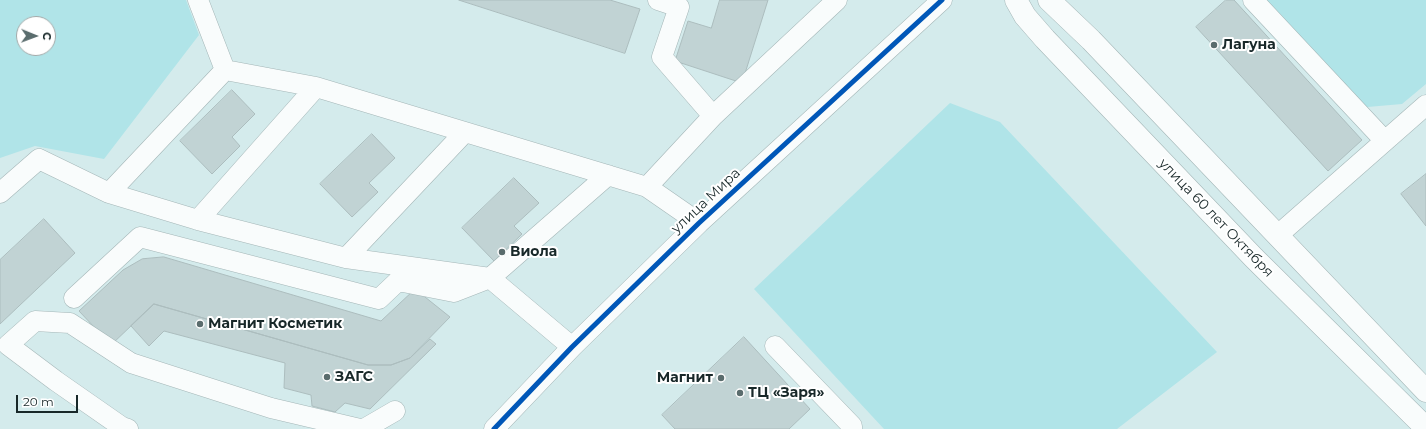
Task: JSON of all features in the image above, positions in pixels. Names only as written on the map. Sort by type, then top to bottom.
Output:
[{"type":"main road","name":"улица 60 лет Октября","points":[[1016,0],[1025,16],[1045,39],[1254,258],[1426,428]]},
{"type":"main road","points":[[1049,0],[1091,40],[1426,391]]},
{"type":"main road","points":[[1254,258],[1278,235]]},
{"type":"street","points":[[198,0],[225,70]]},
{"type":"street","points":[[658,0],[681,3],[662,57],[714,116]]},
{"type":"street","points":[[647,187],[714,116],[838,0]]},
{"type":"street","name":"улица Мира","points":[[494,429],[572,347],[699,223],[942,0]]},
{"type":"street","points":[[1253,0],[1385,140]]},
{"type":"street","points":[[225,70],[316,87],[647,187],[699,223]]},
{"type":"street","points":[[109,193],[225,70]]},
{"type":"street","points":[[198,220],[316,87]]},
{"type":"street","points":[[1278,235],[1385,140],[1424,109]]},
{"type":"street","points":[[346,258],[465,132]]},
{"type":"street","points":[[0,193],[39,159],[109,193],[198,220],[346,258],[490,278],[572,347]]},
{"type":"street","points":[[74,298],[140,236],[379,299],[398,281],[454,292],[490,278],[608,175]]},
{"type":"street","points":[[128,429],[122,427],[8,346],[35,321],[70,323],[131,363],[271,408],[360,429]]},
{"type":"street","points":[[775,346],[852,426],[852,429]]},
{"type":"street","points":[[364,429],[395,411]]},
{"type":"shaded area","points":[[0,0],[186,0],[199,35],[104,159],[35,146],[0,158]]},
{"type":"shaded area","points":[[1259,0],[1426,0],[1426,84],[1402,104],[1356,108]]},
{"type":"shaded area","points":[[950,103],[1000,122],[1217,352],[1117,429],[884,429],[754,289]]},
{"type":"building","points":[[459,0],[610,0],[640,9],[625,53]]},
{"type":"building","points":[[720,0],[768,0],[742,83],[675,61],[688,21],[711,28]]},
{"type":"building","points":[[1226,0],[1234,0],[1362,140],[1328,171],[1196,27]]},
{"type":"building","points":[[232,90],[255,114],[232,137],[240,146],[212,174],[180,141]]},
{"type":"building","points":[[372,134],[395,158],[369,183],[378,192],[352,217],[320,184]]},
{"type":"building","points":[[1426,174],[1426,226],[1401,194]]},
{"type":"building","points":[[514,178],[539,203],[514,226],[522,234],[494,261],[462,228]]},
{"type":"building","points":[[44,219],[75,253],[0,324],[0,260]]},
{"type":"building","points":[[164,257],[381,321],[415,289],[450,317],[410,358],[391,365],[368,365],[154,304],[111,345],[79,311],[123,270],[142,259]]},
{"type":"building","points":[[154,304],[368,365],[391,365],[410,358],[430,339],[436,344],[370,409],[345,403],[335,412],[312,406],[311,395],[284,388],[285,363],[164,331],[149,346],[131,326]]},
{"type":"building","name":"ТЦ «Заря»","points":[[744,337],[810,409],[789,429],[675,429],[662,415]]},
{"type":"cycle path","points":[[494,429],[572,347],[699,223],[942,0]]},
{"type":"place","name":"Лагуна","points":[[1214,45]]},
{"type":"place","name":"Виола","points":[[502,252]]},
{"type":"place","name":"Магнит Косметик","points":[[200,324]]},
{"type":"place","name":"ЗАГС","points":[[327,377]]},
{"type":"place","name":"Магнит","points":[[721,378]]},
{"type":"place","name":"ТЦ «Заря»","points":[[740,393]]}]
